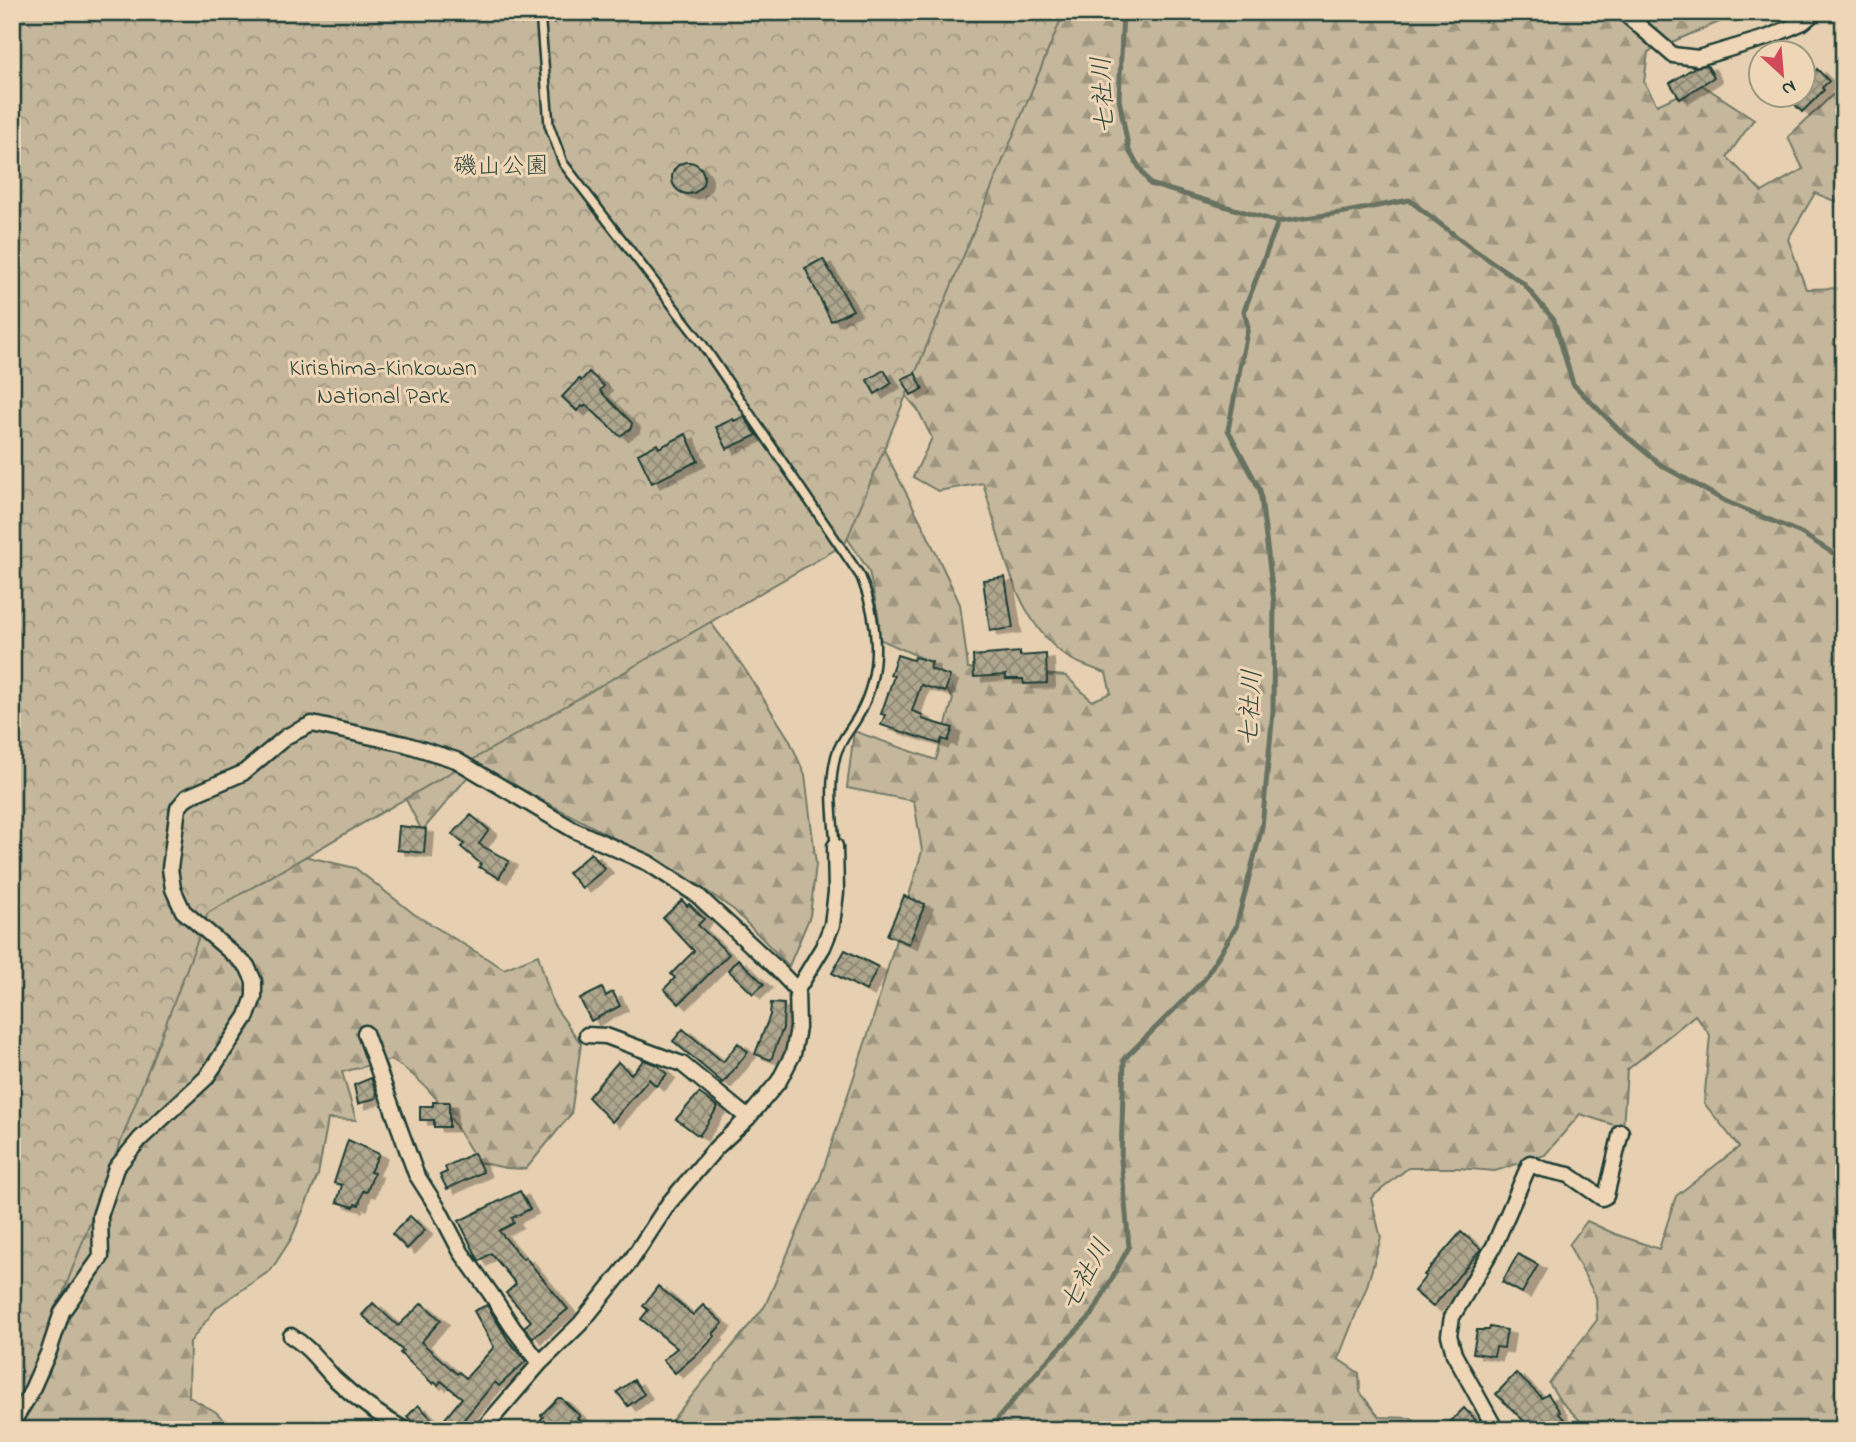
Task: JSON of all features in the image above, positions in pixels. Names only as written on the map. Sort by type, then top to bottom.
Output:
[{"type":"street","points":[[1623,12],[1672,55],[1698,58],[1769,37],[1803,22],[1815,12]]},
{"type":"street","points":[[12,1423],[34,1385],[62,1311],[101,1257],[100,1216],[116,1168],[140,1139],[206,1078],[247,1016],[254,997],[254,981],[247,966],[183,911],[173,889],[170,868],[178,808],[187,797],[243,773],[287,736],[312,724],[405,744],[456,760],[574,830],[648,863],[697,895],[797,990]]},
{"type":"street","points":[[482,1430],[540,1363],[581,1323],[630,1262],[669,1203],[779,1081],[793,1054],[798,1028],[797,990],[823,947],[832,925],[836,892],[835,846]]},
{"type":"street","points":[[365,1033],[416,1174],[461,1252],[540,1363]]},
{"type":"street","points":[[587,1035],[606,1036],[682,1064],[748,1118]]},
{"type":"street","points":[[1496,1430],[1454,1354],[1449,1335],[1452,1317],[1494,1246],[1530,1163],[1542,1169],[1569,1175],[1602,1198],[1606,1196],[1621,1132]]},
{"type":"street","points":[[291,1336],[304,1344],[357,1398],[405,1430]]},
{"type":"lane","points":[[540,12],[549,125],[563,163],[703,345],[861,577],[871,602],[875,626],[874,671],[862,710],[837,750],[830,777],[835,846]]},
{"type":"green space","points":[[12,12],[693,598],[744,668],[789,739],[805,775],[816,864],[810,916],[789,966],[734,910],[681,873],[490,773],[471,773],[422,831],[390,768],[274,849],[355,868],[414,914],[504,969],[538,955],[553,1004],[581,1044],[571,1114],[526,1169],[478,1162],[451,1118],[431,1092],[391,1060],[342,1072],[356,1120],[328,1119],[318,1175],[291,1239],[271,1270],[217,1307],[190,1342],[189,1397],[216,1412],[233,1430],[12,1430]]},
{"type":"green space","name":"Kirishima-Kinkowan National Park","points":[[12,12],[1064,12],[845,544],[208,913],[12,1427]]},
{"type":"green space","points":[[676,12],[1743,12],[1648,52],[1644,82],[1657,105],[1702,85],[1754,119],[1727,157],[1762,192],[1803,169],[1788,137],[1838,90],[1844,97],[1844,205],[1815,193],[1788,239],[1806,289],[1844,288],[1844,1430],[1589,1430],[1559,1399],[1549,1383],[1597,1320],[1596,1297],[1569,1245],[1587,1221],[1659,1249],[1676,1196],[1739,1147],[1704,1103],[1710,1035],[1695,1015],[1627,1070],[1623,1128],[1580,1114],[1545,1155],[1495,1171],[1408,1168],[1371,1198],[1381,1238],[1367,1286],[1338,1359],[1359,1373],[1360,1392],[1379,1417],[1411,1418],[1423,1430],[664,1430],[765,1306],[820,1179],[872,1022],[922,851],[914,801],[847,788],[854,731],[936,760],[953,699],[922,658],[877,638],[879,619],[869,571],[834,518],[851,385],[960,604],[968,668],[1066,676],[1092,701],[1111,693],[1106,673],[1066,656],[1048,640],[1033,621],[1011,577],[983,483],[938,491],[913,477],[932,438],[918,410],[868,350]]},
{"type":"building","points":[[1707,65],[1714,77],[1680,99],[1670,83],[1695,67]]},
{"type":"building","points":[[1818,70],[1829,81],[1822,88],[1824,90],[1818,96]]},
{"type":"building","points":[[688,162],[699,167],[704,178],[699,189],[688,194],[677,189],[672,178],[677,167]]},
{"type":"building","points":[[823,259],[853,310],[831,321],[805,268]]},
{"type":"building","points":[[884,370],[892,383],[875,394],[867,380]]},
{"type":"building","points":[[589,372],[604,386],[600,391],[632,423],[631,428],[620,436],[586,405],[577,411],[562,397]]},
{"type":"building","points":[[915,373],[923,389],[911,395],[902,379]]},
{"type":"building","points":[[744,417],[757,435],[727,449],[716,427]]},
{"type":"building","points":[[686,434],[698,461],[652,483],[638,454],[657,444],[659,448]]},
{"type":"building","points":[[1005,577],[1013,628],[990,631],[983,580]]},
{"type":"building","points":[[1020,652],[1020,656],[1046,654],[1047,683],[1024,684],[1023,679],[1006,679],[1006,675],[974,677],[973,656]]},
{"type":"building","points":[[897,655],[932,662],[930,669],[950,676],[945,692],[921,685],[912,711],[923,715],[922,719],[953,728],[948,741],[942,739],[940,744],[881,725],[885,715],[881,714],[894,676],[890,675]]},
{"type":"building","points":[[471,815],[489,830],[479,844],[509,861],[499,878],[479,867],[481,864],[461,847],[464,844],[452,834]]},
{"type":"building","points":[[399,826],[426,829],[424,853],[397,850]]},
{"type":"building","points":[[591,853],[605,869],[582,888],[568,873]]},
{"type":"building","points":[[904,896],[925,904],[909,944],[887,935]]},
{"type":"building","points":[[682,900],[704,919],[698,925],[729,954],[679,1004],[664,989],[675,978],[671,974],[694,951],[663,918]]},
{"type":"building","points":[[845,950],[878,967],[866,991],[832,973]]},
{"type":"building","points":[[738,959],[764,984],[753,994],[728,970]]},
{"type":"building","points":[[602,988],[606,996],[613,992],[620,1006],[591,1021],[580,999]]},
{"type":"building","points":[[771,1003],[784,1004],[783,1028],[771,1060],[755,1054],[770,1015]]},
{"type":"building","points":[[683,1029],[723,1062],[738,1043],[748,1052],[723,1083],[673,1041]]},
{"type":"building","points":[[644,1060],[657,1065],[667,1074],[656,1086],[649,1079],[612,1122],[588,1097],[618,1062],[631,1074]]},
{"type":"building","points":[[371,1078],[376,1098],[358,1104],[354,1085]]},
{"type":"building","points":[[699,1093],[718,1107],[699,1136],[676,1119]]},
{"type":"building","points":[[433,1102],[449,1102],[449,1127],[434,1127],[434,1120],[420,1120],[420,1106],[433,1106]]},
{"type":"building","points":[[348,1140],[379,1154],[370,1172],[374,1173],[367,1192],[363,1191],[359,1205],[355,1204],[354,1207],[337,1202],[342,1185],[334,1183]]},
{"type":"building","points":[[474,1153],[483,1172],[447,1189],[440,1175],[447,1172],[445,1167]]},
{"type":"building","points":[[520,1191],[530,1209],[512,1218],[514,1223],[499,1231],[523,1259],[525,1257],[568,1309],[533,1338],[524,1327],[531,1321],[506,1293],[516,1284],[491,1253],[479,1261],[459,1221]]},
{"type":"building","points":[[410,1216],[425,1230],[407,1249],[392,1234]]},
{"type":"building","points":[[1461,1232],[1481,1249],[1433,1307],[1414,1291],[1426,1276],[1424,1275]]},
{"type":"building","points":[[1518,1254],[1538,1265],[1522,1293],[1502,1282]]},
{"type":"building","points":[[658,1286],[693,1315],[703,1305],[723,1323],[704,1348],[675,1373],[663,1360],[677,1348],[641,1319],[648,1310],[643,1306]]},
{"type":"building","points":[[373,1303],[398,1326],[422,1303],[441,1320],[421,1342],[457,1374],[459,1372],[466,1378],[494,1347],[474,1311],[487,1305],[508,1340],[526,1361],[499,1386],[495,1382],[455,1430],[420,1430],[407,1417],[418,1405],[439,1426],[462,1398],[441,1381],[438,1385],[434,1382],[433,1384],[400,1353],[403,1351],[362,1315]]},
{"type":"building","points":[[1490,1327],[1507,1330],[1504,1348],[1496,1347],[1494,1356],[1473,1353],[1477,1330],[1489,1330]]},
{"type":"building","points":[[1516,1373],[1542,1398],[1548,1394],[1560,1412],[1558,1413],[1575,1430],[1516,1430],[1524,1421],[1496,1394]]},
{"type":"building","points":[[634,1380],[644,1394],[628,1406],[617,1392]]},
{"type":"building","points":[[558,1398],[580,1416],[577,1418],[581,1422],[573,1430],[544,1430],[538,1423],[543,1417],[541,1415]]},
{"type":"building","points":[[1464,1408],[1485,1430],[1442,1430]]},
{"type":"waterway","name":"七社川","points":[[988,1430],[1045,1363],[1092,1315],[1129,1247],[1121,1160],[1124,1059],[1204,980],[1236,927],[1262,827],[1273,711],[1274,602],[1260,490],[1228,430],[1248,327],[1244,311],[1278,222],[1150,184],[1129,151],[1119,99],[1123,12]]},
{"type":"waterway","points":[[1278,222],[1409,200],[1523,283],[1554,320],[1573,384],[1619,430],[1661,465],[1725,501],[1801,533],[1844,560]]},
{"type":"park label","name":"磯山公園","points":[[501,167]]}]
